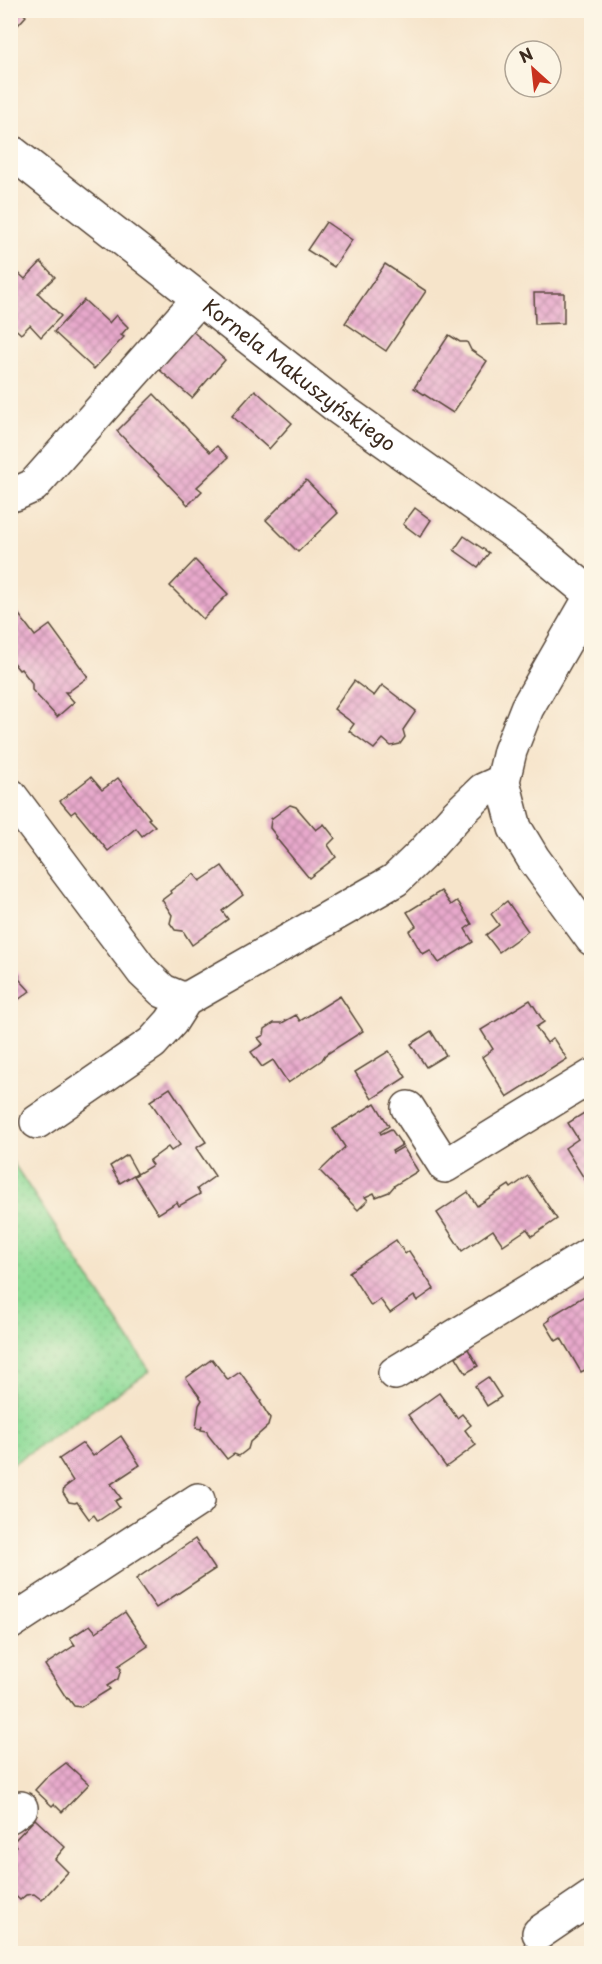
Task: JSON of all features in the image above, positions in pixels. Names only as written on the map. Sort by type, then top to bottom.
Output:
[{"type":"street","name":"Kornela Makuszyńskiego","points":[[10,151],[339,408],[530,543],[591,595]]},
{"type":"street","points":[[10,494],[15,495],[33,486],[200,299]]},
{"type":"street","points":[[591,595],[527,708],[510,751],[503,781],[515,828],[533,858],[591,939]]},
{"type":"street","points":[[37,1122],[152,1043],[171,1022],[185,1000],[394,880],[483,790],[503,781]]},
{"type":"street","points":[[10,795],[143,972],[163,991],[185,1000]]},
{"type":"street","points":[[408,1108],[445,1166],[591,1076]]},
{"type":"street","points":[[395,1373],[591,1253]]},
{"type":"street","points":[[10,1623],[198,1500]]},
{"type":"street","points":[[539,1933],[591,1897]]},
{"type":"green space","points":[[10,1158],[150,1371],[11,1465],[10,1465]]},
{"type":"building","points":[[10,10],[19,10],[26,16],[10,34]]},
{"type":"building","points":[[326,222],[352,240],[334,267],[307,250]]},
{"type":"building","points":[[41,262],[55,277],[38,293],[61,316],[41,337],[30,325],[21,334],[10,324],[10,271],[13,268],[25,279]]},
{"type":"building","points":[[385,264],[426,291],[386,351],[345,323]]},
{"type":"building","points":[[534,293],[564,293],[564,323],[535,324]]},
{"type":"building","points":[[84,300],[109,323],[116,315],[128,327],[121,335],[124,337],[94,369],[54,332]]},
{"type":"building","points":[[189,328],[225,360],[192,398],[155,366]]},
{"type":"building","points":[[449,335],[460,342],[467,342],[471,350],[487,361],[453,413],[414,388]]},
{"type":"building","points":[[255,390],[292,423],[269,449],[232,416]]},
{"type":"building","points":[[154,394],[210,452],[217,446],[228,458],[197,487],[202,491],[188,505],[117,431]]},
{"type":"building","points":[[306,480],[338,513],[298,552],[266,520]]},
{"type":"building","points":[[415,508],[431,520],[420,537],[403,524]]},
{"type":"building","points":[[464,536],[489,553],[478,567],[454,550]]},
{"type":"building","points":[[195,560],[228,594],[203,619],[170,586]]},
{"type":"building","points":[[17,612],[35,636],[50,625],[88,677],[65,692],[74,702],[57,717],[32,690],[32,683],[10,659],[10,617]]},
{"type":"building","points":[[354,681],[374,696],[382,685],[416,711],[403,730],[405,737],[400,744],[391,746],[383,739],[374,749],[349,731],[354,724],[334,709]]},
{"type":"building","points":[[91,777],[102,790],[118,778],[155,826],[142,836],[136,828],[108,851],[75,811],[71,814],[60,801]]},
{"type":"building","points":[[290,805],[296,807],[316,830],[324,824],[335,838],[328,845],[336,857],[309,878],[270,828],[271,819]]},
{"type":"building","points":[[222,866],[243,895],[222,911],[228,919],[192,945],[183,931],[175,930],[170,923],[172,915],[162,900],[171,893],[170,891],[194,874],[200,881]]},
{"type":"building","points":[[441,891],[451,905],[457,901],[459,903],[472,924],[465,929],[473,942],[439,963],[430,950],[423,954],[421,952],[409,931],[416,926],[407,912]]},
{"type":"building","points":[[507,901],[528,931],[499,952],[486,935],[499,925],[491,914]]},
{"type":"building","points":[[10,963],[19,975],[19,979],[30,991],[10,1006]]},
{"type":"building","points":[[340,996],[363,1031],[325,1055],[322,1060],[288,1083],[273,1060],[262,1067],[251,1052],[263,1044],[258,1038],[264,1035],[265,1029],[296,1015],[300,1021]]},
{"type":"building","points":[[530,1000],[544,1022],[536,1027],[539,1032],[547,1043],[553,1038],[567,1059],[507,1097],[482,1057],[493,1049],[481,1030]]},
{"type":"building","points":[[431,1031],[446,1055],[426,1067],[411,1044]]},
{"type":"building","points":[[389,1051],[406,1077],[372,1099],[355,1072]]},
{"type":"building","points":[[170,1088],[206,1142],[196,1148],[215,1176],[197,1189],[200,1194],[179,1206],[177,1202],[158,1214],[134,1176],[151,1166],[149,1161],[168,1147],[171,1151],[180,1145],[150,1101]]},
{"type":"building","points":[[375,1103],[389,1126],[380,1132],[381,1134],[391,1129],[402,1145],[392,1151],[393,1153],[403,1147],[418,1171],[395,1185],[389,1192],[376,1197],[374,1193],[365,1197],[368,1200],[358,1210],[320,1171],[345,1147],[333,1129]]},
{"type":"building","points":[[592,1108],[592,1191],[565,1148],[578,1139],[568,1123]]},
{"type":"building","points":[[127,1155],[137,1173],[120,1183],[110,1166]]},
{"type":"building","points":[[528,1176],[557,1219],[532,1236],[527,1229],[503,1245],[493,1230],[462,1251],[437,1213],[468,1192],[477,1206],[509,1185],[511,1188]]},
{"type":"building","points":[[396,1240],[405,1254],[409,1251],[434,1289],[417,1301],[414,1296],[390,1313],[380,1299],[371,1306],[349,1272]]},
{"type":"building","points":[[586,1295],[589,1302],[592,1300],[592,1374],[587,1369],[581,1372],[561,1338],[556,1341],[545,1323],[550,1320],[551,1316]]},
{"type":"building","points":[[468,1349],[478,1366],[466,1373],[456,1357]]},
{"type":"building","points":[[212,1359],[228,1380],[240,1372],[270,1418],[268,1426],[250,1442],[248,1449],[239,1456],[234,1454],[227,1459],[207,1431],[201,1430],[202,1426],[201,1429],[196,1428],[199,1405],[202,1400],[186,1378]]},
{"type":"building","points":[[488,1377],[501,1397],[487,1406],[475,1386]]},
{"type":"building","points":[[439,1393],[457,1418],[462,1414],[471,1425],[465,1430],[476,1445],[446,1467],[408,1415]]},
{"type":"building","points":[[121,1436],[140,1465],[111,1484],[121,1498],[115,1501],[119,1507],[98,1521],[94,1515],[89,1519],[77,1502],[69,1502],[63,1493],[64,1488],[73,1481],[59,1459],[83,1443],[93,1456]]},
{"type":"building","points":[[195,1539],[215,1569],[156,1608],[136,1579]]},
{"type":"building","points":[[125,1612],[148,1646],[118,1666],[121,1669],[118,1679],[107,1686],[110,1689],[81,1707],[74,1706],[45,1665],[75,1645],[70,1638],[90,1625],[96,1632]]},
{"type":"building","points":[[66,1763],[89,1784],[62,1812],[35,1790],[46,1778]]},
{"type":"building","points":[[35,1819],[65,1847],[55,1859],[68,1872],[42,1900],[34,1894],[26,1895],[20,1900],[10,1891],[10,1852],[17,1846],[13,1842]]}]
